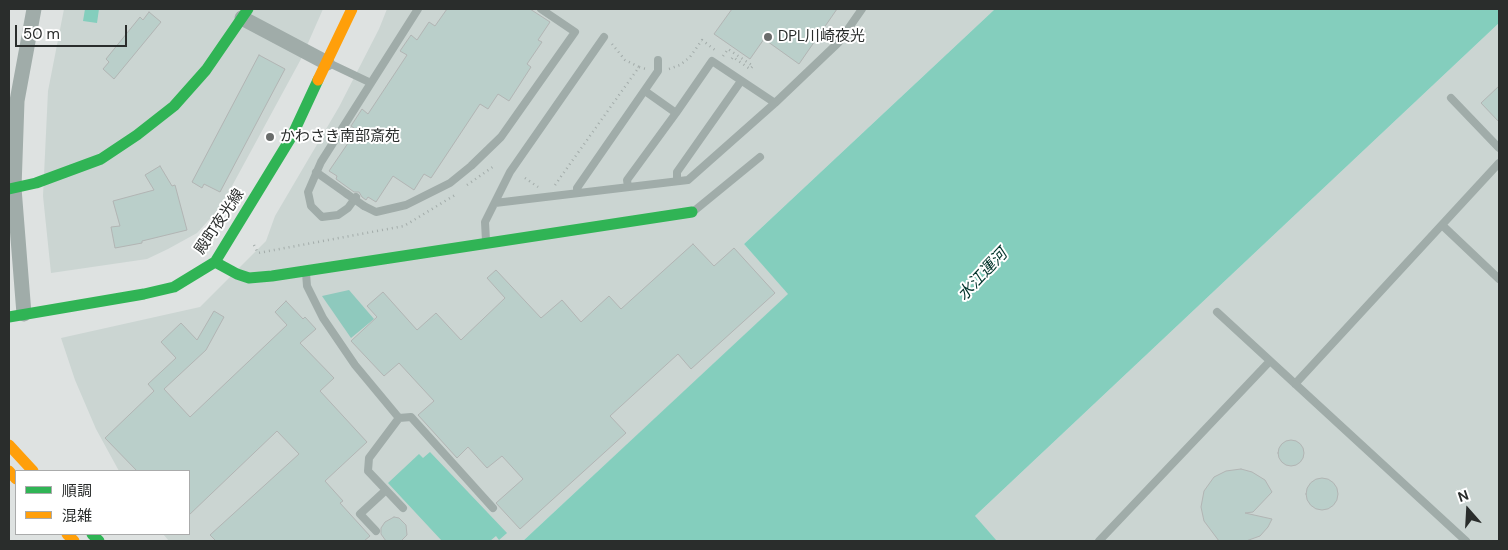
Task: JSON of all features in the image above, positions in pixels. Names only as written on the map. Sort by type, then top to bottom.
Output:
[{"type":"street","points":[[24,314],[12,188],[17,101],[34,9]]},
{"type":"street","name":"殿町夜光線","points":[[9,317],[144,294],[174,287],[202,272],[214,262],[292,136],[352,9]]},
{"type":"street","points":[[12,188],[36,183],[100,159],[137,135],[174,106],[206,70],[245,14],[327,62]]},
{"type":"street","points":[[214,262],[249,278],[692,212]]},
{"type":"street","points":[[9,445],[32,470]]},
{"type":"lane","points":[[356,197],[348,208],[338,215],[322,217],[311,206],[308,192],[321,162],[418,9]]},
{"type":"lane","points":[[316,172],[364,206],[376,212],[406,205],[450,183],[501,137],[575,32],[541,9]]},
{"type":"lane","points":[[494,203],[688,180],[775,103],[839,42],[862,9]]},
{"type":"lane","points":[[486,243],[485,222],[510,172],[604,37]]},
{"type":"lane","points":[[577,193],[578,188],[658,71],[658,60]]},
{"type":"lane","points":[[628,187],[627,180],[712,61],[775,103]]},
{"type":"lane","points":[[327,62],[371,83]]},
{"type":"lane","points":[[677,181],[677,172],[741,81]]},
{"type":"lane","points":[[645,91],[676,113]]},
{"type":"lane","points":[[1452,98],[1499,148]]},
{"type":"lane","points":[[692,212],[760,156]]},
{"type":"lane","points":[[1295,384],[1499,162]]},
{"type":"lane","points":[[1442,225],[1499,279]]},
{"type":"lane","points":[[306,271],[308,286],[323,318],[355,365],[399,418]]},
{"type":"lane","points":[[1217,312],[1466,541]]},
{"type":"lane","points":[[1099,541],[1270,361]]},
{"type":"lane","points":[[403,508],[368,471],[370,458],[399,418],[411,417],[493,508]]},
{"type":"lane","points":[[376,530],[360,514],[386,490]]},
{"type":"path","points":[[612,43],[625,60],[639,67]]},
{"type":"path","points":[[723,56],[728,49],[753,66],[750,69],[733,57],[730,60]]},
{"type":"shaded area","points":[[64,9],[323,9],[301,59],[232,186],[217,211],[197,233],[147,259],[51,273],[43,196],[48,91]]},
{"type":"shaded area","points":[[387,9],[995,9],[744,244],[789,294],[523,541],[169,541],[164,535],[190,535],[190,470],[118,470],[96,429],[75,380],[61,338],[200,307],[266,241],[275,216],[339,107],[379,29]]},
{"type":"shaded area","points":[[1499,23],[1499,541],[997,541],[974,517]]},
{"type":"shaded area","points":[[349,290],[374,319],[351,338],[322,296]]},
{"type":"water","points":[[85,9],[99,9],[97,23],[83,21]]},
{"type":"water","name":"水江運河","points":[[995,9],[1499,9],[1499,23],[975,516],[997,541],[523,541],[788,294],[744,244]]},
{"type":"water","points":[[430,452],[507,533],[499,540],[496,536],[490,541],[442,541],[388,483],[419,454],[423,458]]},
{"type":"building","points":[[447,9],[530,9],[550,22],[538,40],[542,42],[527,64],[531,67],[509,101],[498,94],[488,109],[480,104],[431,178],[424,174],[414,190],[393,176],[376,202],[368,197],[366,200],[359,192],[354,192],[336,179],[337,176],[329,171],[357,130],[351,126],[362,109],[368,114],[407,55],[400,51],[411,35],[417,40],[429,22],[435,26]]},
{"type":"building","name":"DPL川崎夜光","points":[[732,9],[837,9],[799,64],[764,39],[750,59],[714,34]]},
{"type":"building","points":[[149,12],[161,22],[114,79],[103,69],[109,62],[106,59],[140,17],[143,20]]},
{"type":"building","points":[[259,55],[285,69],[220,192],[204,184],[202,188],[192,182]]},
{"type":"building","points":[[1499,86],[1499,122],[1481,103]]},
{"type":"building","points":[[160,166],[172,186],[175,185],[187,230],[142,241],[142,243],[115,248],[111,227],[120,226],[113,201],[154,190],[145,175]]},
{"type":"building","points":[[693,244],[714,266],[734,248],[775,293],[691,369],[678,354],[610,416],[626,433],[520,529],[496,503],[523,479],[502,456],[487,468],[468,447],[457,458],[418,415],[434,401],[399,363],[384,376],[351,341],[377,317],[367,306],[383,292],[417,330],[436,313],[461,340],[505,298],[487,278],[496,270],[541,318],[562,300],[581,322],[609,296],[621,309]]},
{"type":"building","points":[[286,301],[303,319],[305,317],[316,329],[300,343],[334,378],[320,391],[367,442],[325,481],[343,501],[340,503],[370,536],[364,541],[216,541],[210,535],[299,454],[277,431],[190,514],[190,470],[136,470],[105,438],[154,391],[148,384],[176,358],[161,342],[181,323],[197,340],[214,311],[224,317],[206,350],[164,389],[190,417],[287,325],[275,312]]},
{"type":"building","points":[[1291,440],[1300,444],[1304,453],[1300,462],[1291,466],[1282,462],[1278,453],[1282,444]]},
{"type":"building","points":[[1241,469],[1252,472],[1265,480],[1272,492],[1253,512],[1245,513],[1272,519],[1260,536],[1246,541],[1219,541],[1204,521],[1201,507],[1204,491],[1214,477],[1226,471]]},
{"type":"building","points":[[1322,478],[1328,479],[1333,483],[1337,488],[1337,500],[1333,505],[1328,509],[1322,510],[1316,509],[1311,505],[1307,500],[1306,494],[1307,488],[1311,483],[1316,479]]},
{"type":"building","points":[[394,517],[399,518],[406,525],[407,535],[401,541],[386,541],[381,534],[381,528],[385,522]]},
{"type":"traffic: fast","points":[[9,189],[36,183],[101,159],[137,135],[174,106],[206,70],[248,9]]},
{"type":"traffic: fast","points":[[9,317],[144,294],[174,287],[215,262],[292,136],[318,80]]},
{"type":"traffic: fast","points":[[215,262],[249,278],[272,276],[692,212]]},
{"type":"traffic: fast","points":[[93,535],[99,541]]},
{"type":"traffic: slow","points":[[318,80],[352,9]]},
{"type":"traffic: slow","points":[[9,445],[32,470]]},
{"type":"traffic: slow","points":[[9,471],[15,478]]},
{"type":"traffic: slow","points":[[68,535],[74,541]]},
{"type":"place","name":"DPL川崎夜光","points":[[768,37]]},
{"type":"place","name":"かわさき南部斎苑","points":[[270,137]]}]
